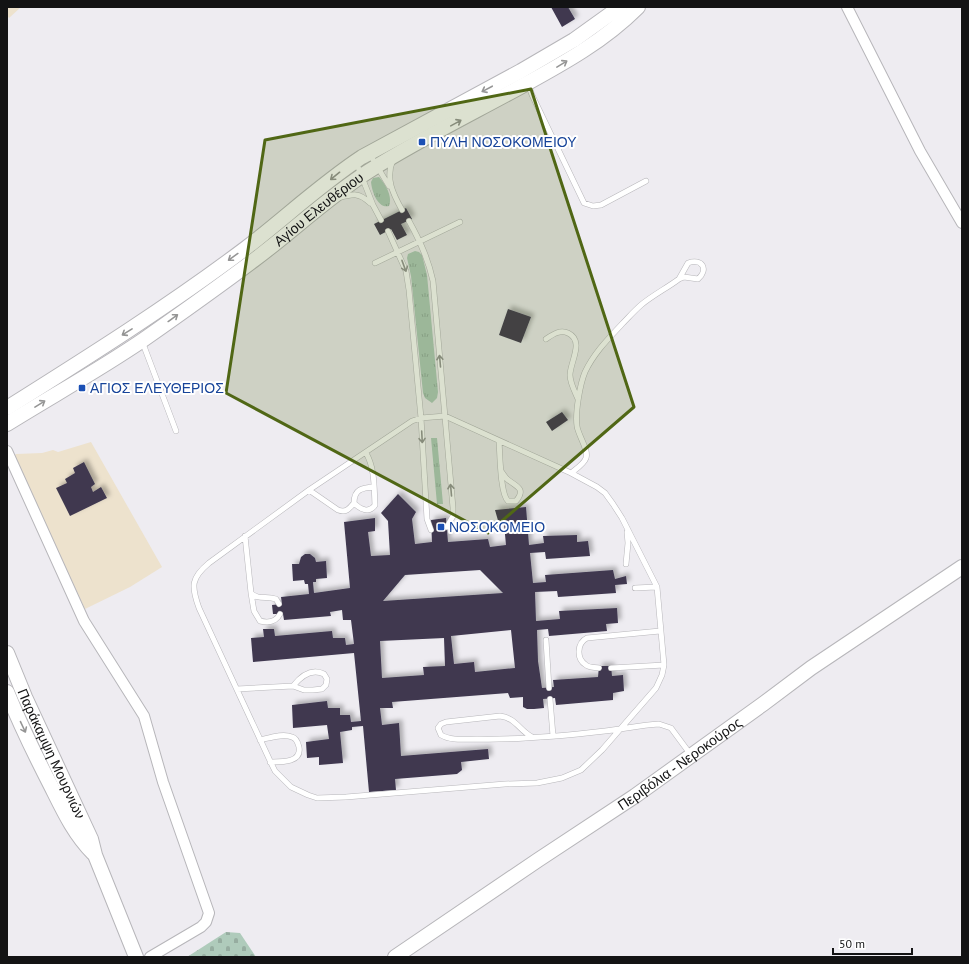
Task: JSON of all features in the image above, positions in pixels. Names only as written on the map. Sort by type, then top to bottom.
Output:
[{"type":"main road","name":"Αγίου Ελευθέριου","points":[[7,408],[134,328],[245,248],[356,161],[574,40],[620,7]]},
{"type":"main road","name":"Αγίου Ελευθέριου","points":[[7,424],[142,340],[255,259],[361,176],[396,154],[528,83],[580,53],[604,38],[638,7]]},
{"type":"main road","name":"Περιβόλια - Νεροκούρος","points":[[395,957],[635,796],[811,668],[962,567]]},
{"type":"main road","name":"Παράκαμψη Μουρνιών","points":[[7,653],[25,697],[91,839],[95,855],[136,957]]},
{"type":"main road","name":"Παράκαμψη Μουρνιών","points":[[7,692],[63,810],[83,843],[95,855]]},
{"type":"street","points":[[847,7],[920,151],[962,223]]},
{"type":"street","points":[[7,451],[84,621],[144,716],[163,782],[209,913],[206,922],[201,927],[150,957]]},
{"type":"lane","points":[[521,70],[584,203],[593,206],[601,205],[646,181]]},
{"type":"lane","points":[[369,153],[392,190],[402,210]]},
{"type":"lane","points":[[392,190],[389,175],[396,154]]},
{"type":"lane","points":[[356,161],[372,205],[381,220]]},
{"type":"lane","points":[[326,202],[356,194],[365,198],[372,205]]},
{"type":"lane","points":[[409,221],[430,264],[433,281],[453,516],[447,527]]},
{"type":"lane","points":[[375,263],[460,222]]},
{"type":"lane","points":[[388,231],[406,271],[409,290],[421,418],[427,519],[431,530]]},
{"type":"lane","points":[[571,473],[580,466],[586,458],[587,453],[579,436],[577,425],[578,400],[584,374],[597,351],[641,305],[684,277],[698,279],[704,269],[702,265],[694,261],[688,263],[680,279]]},
{"type":"lane","points":[[546,339],[555,333],[565,331],[572,334],[575,340],[576,348],[570,374],[578,400]]},
{"type":"lane","points":[[142,340],[176,431]]},
{"type":"lane","points":[[445,416],[571,473],[597,487],[605,494],[613,504],[625,525],[656,587],[664,665],[662,675],[656,688],[592,761],[581,770],[562,778],[537,783],[505,784],[346,797],[317,798],[308,796],[291,787],[275,771],[270,762],[199,608],[195,596],[194,581],[201,570],[244,536],[309,490],[412,421],[421,418],[445,416]]},
{"type":"lane","points":[[499,441],[501,471],[503,495],[508,501],[516,500],[520,496],[521,491],[514,483],[506,478],[501,471]]},
{"type":"lane","points":[[354,503],[359,508],[365,510],[373,509],[375,505],[372,468],[366,453]]},
{"type":"lane","points":[[309,490],[342,512],[348,510],[354,503],[354,497],[357,492],[361,489],[374,487]]},
{"type":"lane","points":[[625,525],[628,534],[626,564]]},
{"type":"lane","points":[[244,536],[254,611],[260,621],[265,622],[278,618],[280,614]]},
{"type":"lane","points":[[635,588],[656,587]]},
{"type":"lane","points":[[251,593],[255,597],[276,598],[279,604]]},
{"type":"lane","points":[[599,668],[585,665],[582,661],[579,649],[583,640],[587,638],[660,631]]},
{"type":"lane","points":[[546,640],[548,688]]},
{"type":"lane","points":[[611,668],[664,665]]},
{"type":"lane","points":[[237,689],[293,686],[304,690],[322,689],[326,685],[327,679],[324,674],[319,671],[313,672],[302,677],[293,686]]},
{"type":"lane","points":[[550,699],[553,736]]},
{"type":"lane","points":[[532,737],[525,733],[514,720],[500,716],[446,722],[441,724],[438,728],[441,735],[456,739],[532,737],[553,736],[619,730],[647,725],[666,726],[676,733],[692,755]]},
{"type":"lane","points":[[260,740],[287,736],[292,737],[299,745],[300,751],[294,760],[270,762]]},
{"type":"highlighted area","points":[[531,89],[634,407],[488,533],[226,393],[265,140]]},
{"type":"shaded area","points":[[7,7],[21,7],[9,18],[7,15]]},
{"type":"shaded area","points":[[91,442],[162,567],[130,587],[85,609],[14,456],[16,454],[42,453],[53,450],[58,452]]},
{"type":"green space","points":[[379,177],[389,194],[389,206],[382,205],[376,199],[371,182],[373,178]]},
{"type":"green space","points":[[415,251],[422,255],[427,275],[438,392],[437,398],[432,403],[425,398],[423,393],[411,276],[407,258],[408,254]]},
{"type":"green space","points":[[431,438],[437,438],[443,504],[437,504]]},
{"type":"green space","points":[[226,932],[240,933],[256,957],[187,957]]},
{"type":"building","points":[[551,7],[568,7],[575,19],[562,27]]},
{"type":"building","points":[[406,208],[412,219],[401,224],[407,235],[397,240],[391,229],[380,235],[374,224]]},
{"type":"building","points":[[508,309],[531,317],[521,343],[499,335]]},
{"type":"building","points":[[562,412],[568,420],[552,431],[546,422]]},
{"type":"building","points":[[84,462],[95,484],[91,487],[93,492],[101,487],[107,498],[70,516],[56,488],[67,483],[65,479],[75,473],[73,468]]},
{"type":"building","points":[[398,494],[416,512],[412,519],[415,544],[432,542],[431,520],[446,518],[448,542],[488,539],[490,547],[506,545],[504,524],[499,524],[495,510],[526,507],[529,545],[544,543],[543,536],[577,535],[577,542],[588,541],[590,556],[546,559],[545,552],[530,553],[533,583],[546,582],[545,575],[613,570],[615,579],[626,576],[627,584],[615,585],[616,593],[558,597],[557,591],[535,592],[536,621],[560,619],[559,611],[617,608],[618,623],[606,624],[607,631],[549,636],[548,629],[537,630],[538,661],[542,688],[554,687],[553,680],[598,677],[599,666],[611,666],[612,676],[623,675],[624,691],[613,693],[613,700],[556,705],[555,698],[543,699],[544,708],[534,709],[527,709],[523,707],[523,697],[510,698],[508,693],[392,702],[393,708],[380,708],[382,725],[399,723],[401,756],[488,749],[489,759],[461,762],[462,770],[457,774],[395,779],[396,790],[369,792],[363,726],[352,727],[352,730],[340,732],[343,763],[319,765],[319,757],[307,758],[306,742],[329,739],[327,725],[293,728],[292,705],[327,701],[328,708],[340,708],[340,715],[350,715],[351,722],[361,721],[354,653],[253,662],[251,638],[264,637],[263,629],[274,629],[275,636],[332,631],[333,638],[345,638],[346,645],[354,644],[351,620],[343,620],[342,610],[330,612],[331,616],[284,620],[283,614],[273,614],[272,605],[282,604],[281,597],[309,594],[308,584],[305,584],[304,580],[293,581],[292,564],[299,564],[301,557],[305,554],[310,554],[315,558],[316,562],[326,561],[327,578],[316,579],[316,582],[313,582],[314,593],[350,588],[344,522],[375,518],[375,531],[368,532],[371,556],[390,555],[388,521],[381,513]],"holes":[[[480,570],[503,593],[383,601],[405,575]],[[511,630],[515,668],[475,672],[474,662],[454,664],[451,636]],[[444,638],[445,666],[423,667],[424,675],[382,678],[380,641]]]},
{"type":"place","name":"ΠΥΛΗ ΝΟΣΟΚΟΜΕΙΟΥ","points":[[422,142]]},
{"type":"place","name":"ΑΓΙΟΣ ΕΛΕΥΘΕΡΙΟΣ","points":[[82,388]]},
{"type":"place","name":"ΝΟΣΟΚΟΜΕΙΟ","points":[[441,527]]}]
